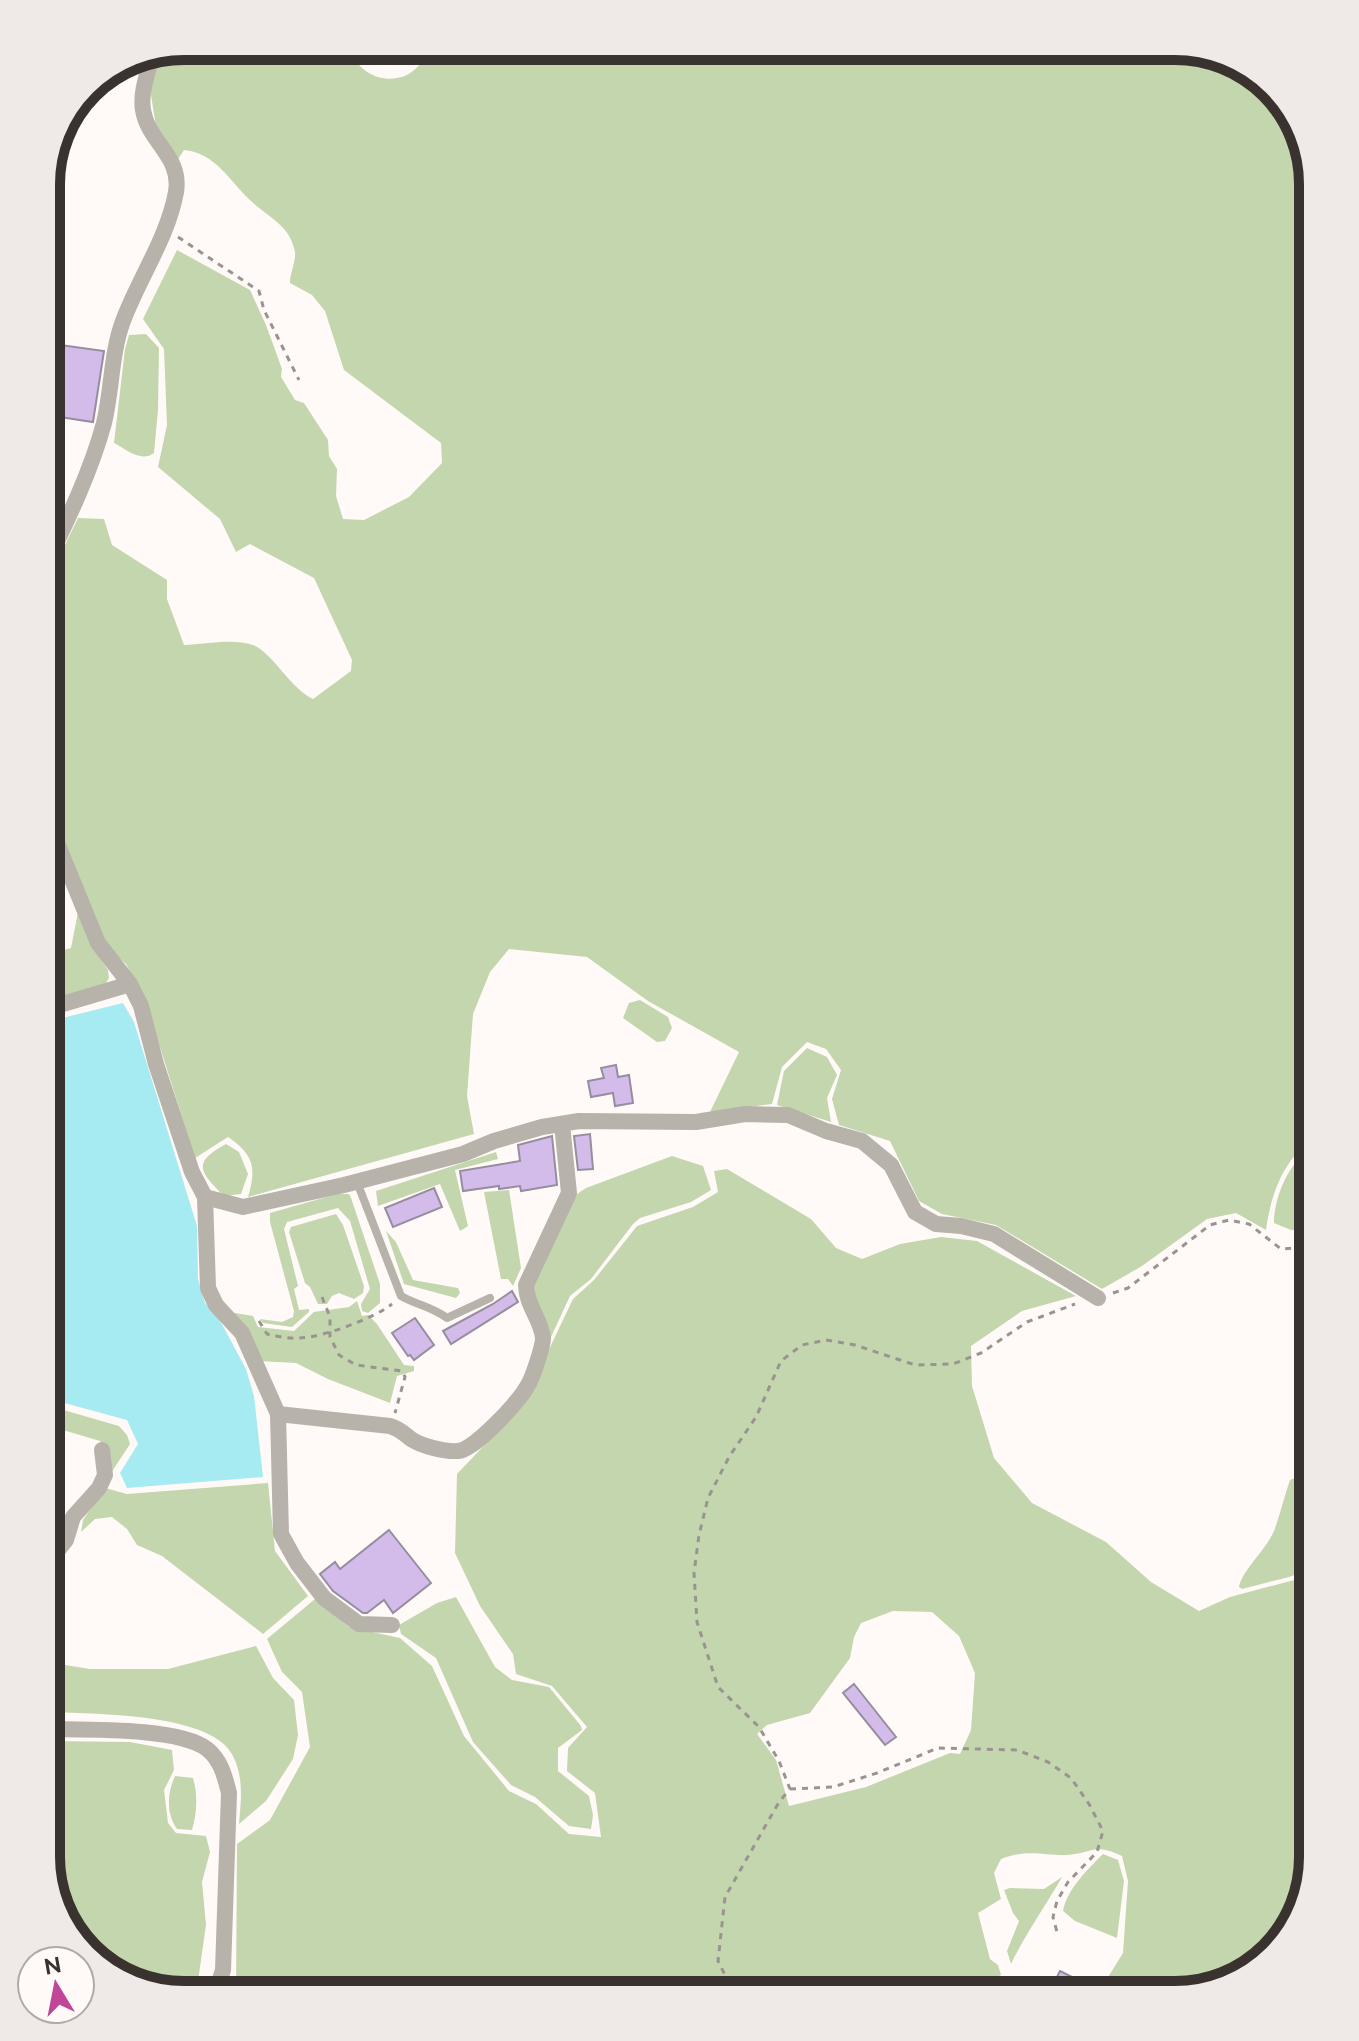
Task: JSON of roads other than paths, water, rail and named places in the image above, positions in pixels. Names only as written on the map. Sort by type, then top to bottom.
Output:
[{"type":"street","points":[[60,532],[104,423],[122,324],[165,228],[177,189],[177,169],[149,130],[143,109],[143,87],[149,65]]},
{"type":"street","points":[[60,850],[98,943],[130,984],[141,1006],[156,1064],[192,1172],[205,1197],[208,1288],[216,1305],[242,1333],[278,1414],[281,1534],[297,1563],[324,1598],[359,1624],[392,1625]]},
{"type":"street","points":[[60,1005],[130,984]]},
{"type":"street","points":[[205,1197],[243,1207],[463,1154],[542,1127],[579,1121],[696,1122],[745,1114],[788,1115],[826,1131],[862,1141],[891,1165],[915,1212],[936,1224],[994,1234],[1098,1298]]},
{"type":"street","points":[[278,1414],[390,1426],[402,1430],[413,1441],[455,1452],[465,1450],[501,1418],[529,1384],[543,1337],[526,1298],[526,1285],[569,1193],[562,1124]]},
{"type":"street","points":[[60,1548],[66,1540],[73,1517],[99,1488],[105,1475],[102,1450]]},
{"type":"street","points":[[60,1729],[135,1732],[181,1738],[207,1748],[224,1770],[229,1793],[223,1970],[219,1981]]},
{"type":"lane","points":[[357,1181],[401,1296],[418,1305],[430,1306],[447,1318],[490,1298]]},
{"type":"water","points":[[123,1003],[134,1022],[197,1226],[198,1279],[205,1303],[217,1315],[246,1369],[254,1396],[263,1477],[127,1488],[120,1473],[138,1444],[127,1420],[60,1402],[60,1019]]}]
